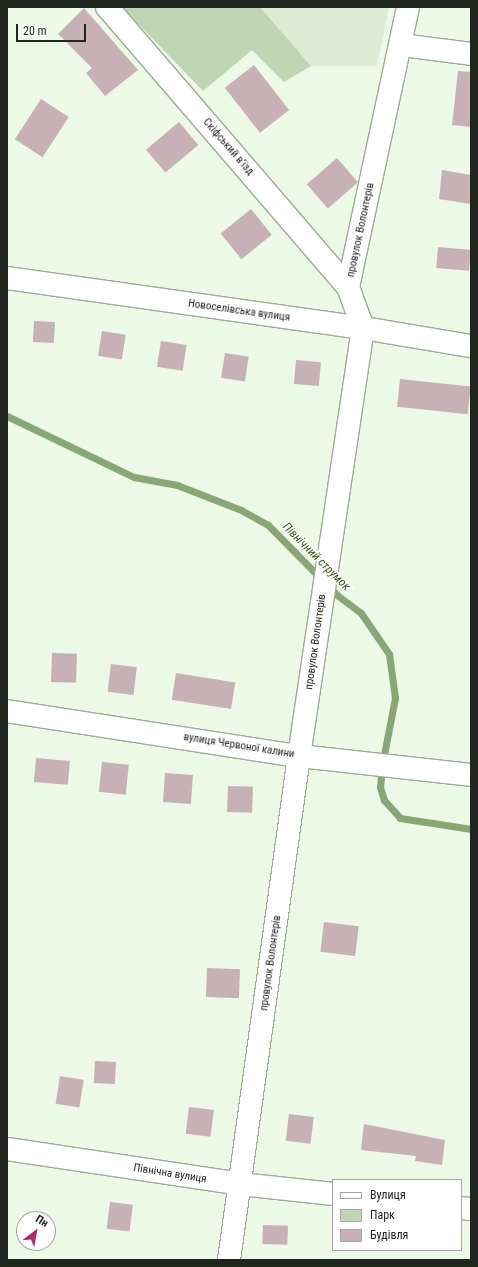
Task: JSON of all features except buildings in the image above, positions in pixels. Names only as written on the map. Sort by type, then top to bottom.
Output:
[{"type":"street","name":"Скіфський в'їзд","points":[[107,7],[348,287]]},
{"type":"street","name":"провулок Волонтерів","points":[[229,1260],[299,756],[363,328],[348,287],[402,45],[408,7]]},
{"type":"street","points":[[402,45],[471,54]]},
{"type":"street","name":"Новоселівська вулиця","points":[[7,278],[363,328],[471,346]]},
{"type":"street","name":"вулиця Червоної калини","points":[[7,711],[299,756],[471,774]]},
{"type":"street","name":"Північна вулиця","points":[[7,1149],[240,1184],[332,1194]]},
{"type":"shaded area","points":[[260,7],[389,7],[377,66],[311,66]]},
{"type":"green space","points":[[122,7],[260,7],[311,66],[284,82],[252,50],[203,91]]},
{"type":"waterway","name":"Північний струмок","points":[[7,416],[134,477],[177,485],[241,510],[268,525],[337,595],[361,613],[389,654],[395,698],[382,765],[380,787],[384,800],[400,818],[471,829]]}]
